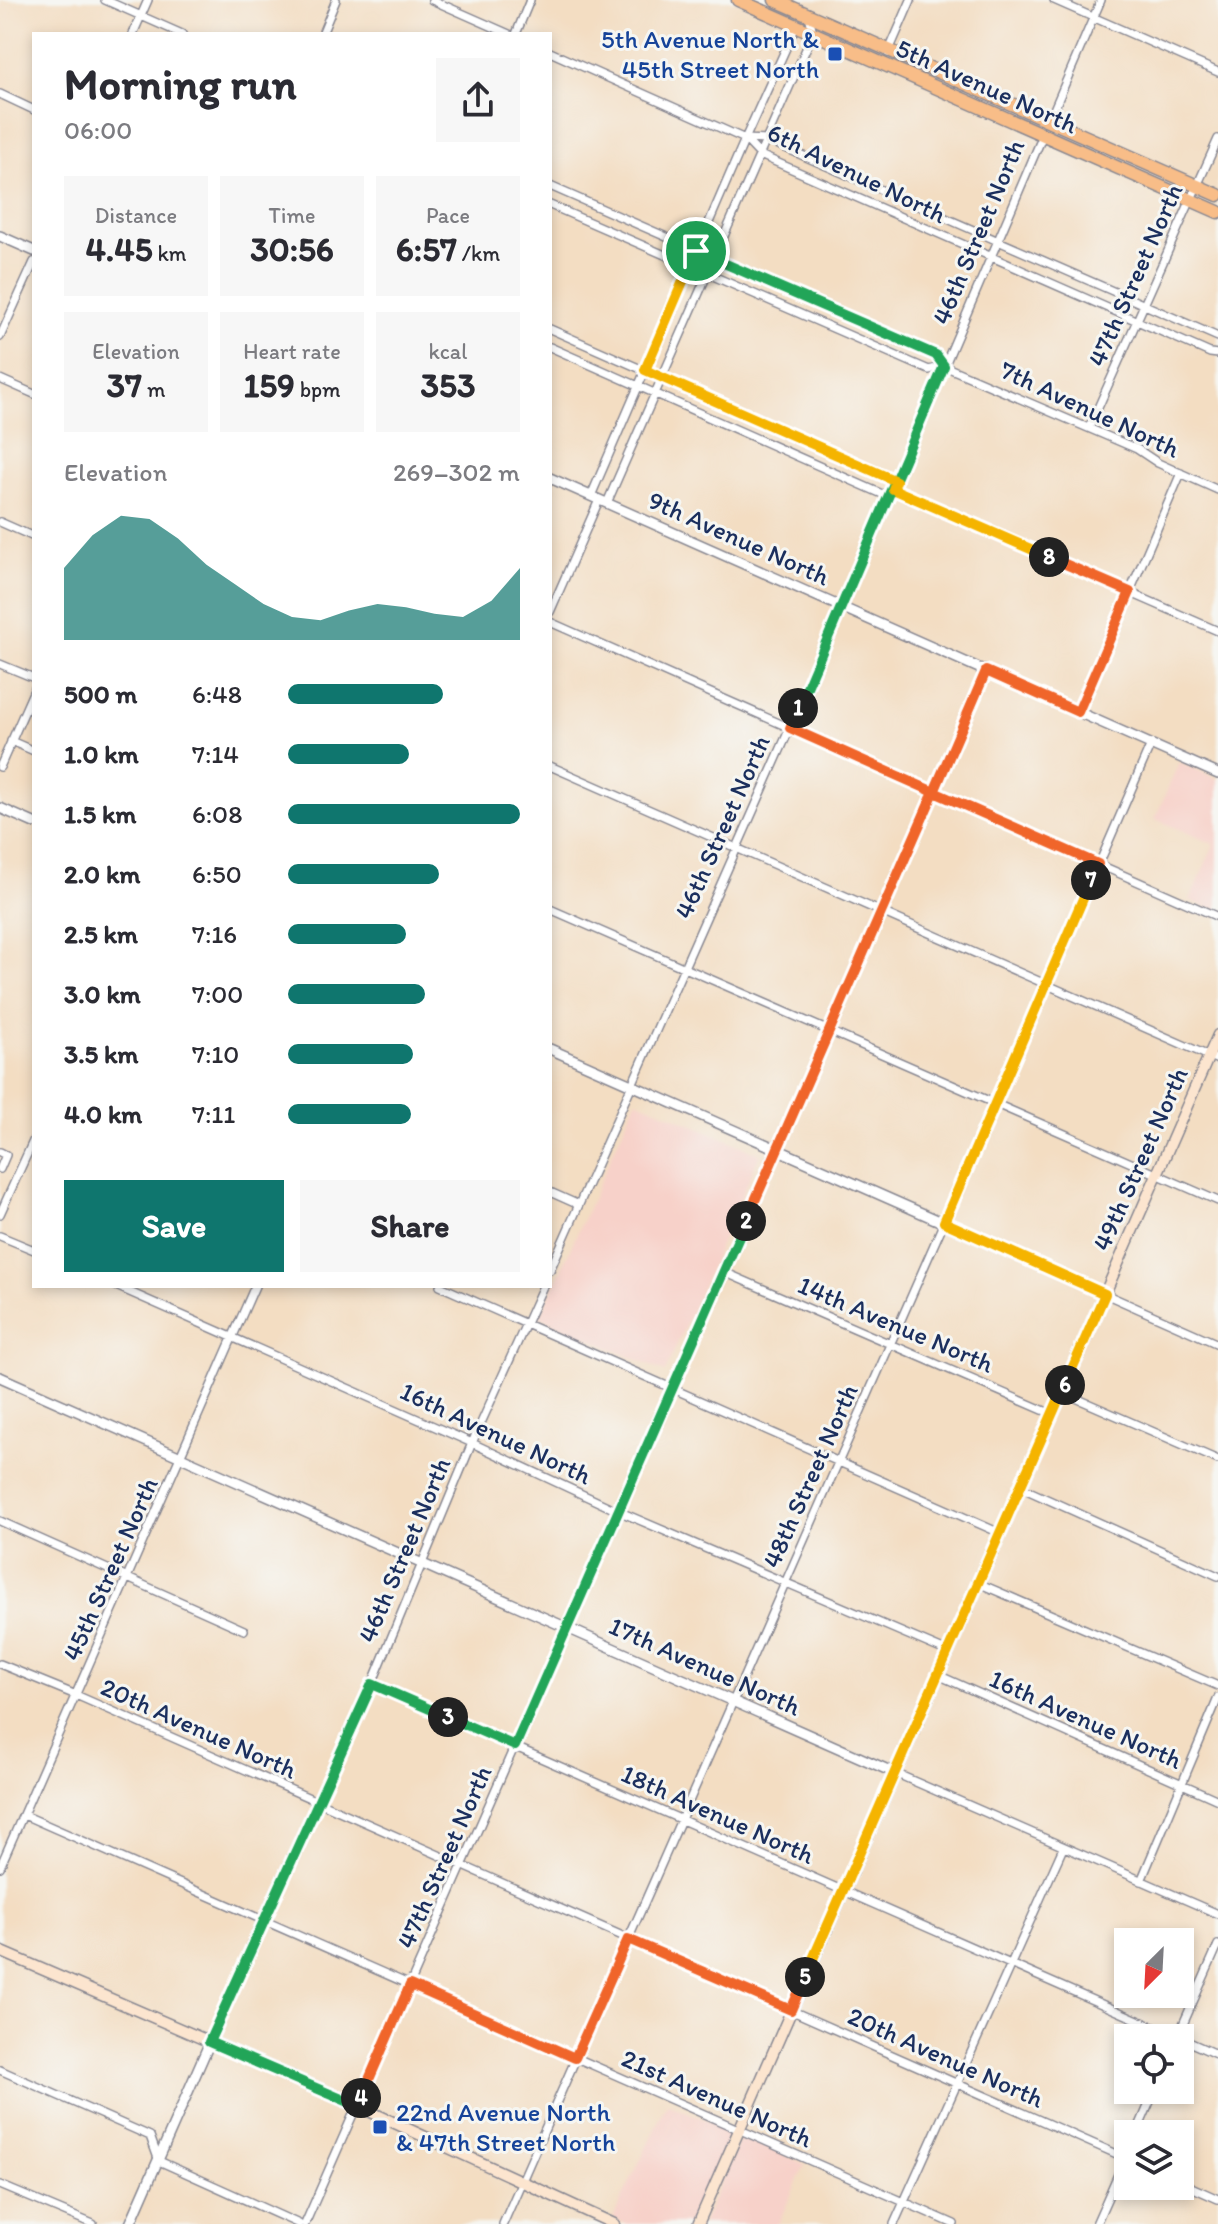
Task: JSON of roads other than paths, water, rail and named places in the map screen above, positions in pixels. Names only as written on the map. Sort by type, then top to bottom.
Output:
[{"type":"main road","name":"5th Avenue North","points":[[738,0],[1218,212]]},
{"type":"main road","name":"5th Avenue North","points":[[775,0],[1218,195]]},
{"type":"main road","name":"49th Street North","points":[[698,2224],[1157,1174],[1213,1058],[1218,1035]]},
{"type":"main road","points":[[0,1951],[358,2106],[614,2224]]},
{"type":"street","points":[[105,0],[177,32]]},
{"type":"street","points":[[134,32],[148,0]]},
{"type":"street","points":[[323,32],[336,0]]},
{"type":"street","points":[[432,0],[504,32]]},
{"type":"street","points":[[517,32],[530,0]]},
{"type":"street","points":[[883,64],[911,0]]},
{"type":"street","points":[[1054,0],[1218,72]]},
{"type":"street","name":"46th Street North","points":[[1049,121],[1101,0]]},
{"type":"street","points":[[552,607],[599,500],[662,378],[767,140],[813,33],[809,15]]},
{"type":"street","points":[[599,500],[638,386],[796,26]]},
{"type":"street","name":"6th Avenue North","points":[[552,53],[745,139],[767,140],[1218,337]]},
{"type":"street","points":[[0,94],[32,109]]},
{"type":"street","name":"46th Street North","points":[[552,1266],[790,728],[1043,135]]},
{"type":"street","name":"6th Avenue North","points":[[745,139],[760,155],[1138,322],[1218,354]]},
{"type":"street","name":"47th Street North","points":[[1089,428],[1218,139]]},
{"type":"street","name":"7th Avenue North","points":[[552,187],[936,355],[944,366],[1137,449],[1158,463],[1218,490]]},
{"type":"street","name":"7th Avenue North","points":[[552,206],[929,370],[944,366]]},
{"type":"street","points":[[0,236],[32,250]]},
{"type":"street","points":[[0,337],[32,266]]},
{"type":"street","points":[[552,330],[645,370],[893,489]]},
{"type":"street","points":[[552,348],[654,394],[893,489],[1218,631]]},
{"type":"street","points":[[0,379],[32,393]]},
{"type":"street","points":[[1078,712],[1181,473]]},
{"type":"street","name":"9th Avenue North","points":[[552,479],[1218,774]]},
{"type":"street","points":[[0,522],[32,536]]},
{"type":"street","points":[[552,623],[1218,917]]},
{"type":"street","points":[[0,664],[32,677]]},
{"type":"street","name":"47th Street North","points":[[302,2224],[358,2106],[986,671]]},
{"type":"street","points":[[0,767],[32,694]]},
{"type":"street","points":[[11,741],[32,750]]},
{"type":"street","name":"48th Street North","points":[[503,2224],[1151,744]]},
{"type":"street","points":[[552,767],[1213,1058]]},
{"type":"street","points":[[0,808],[32,822]]},
{"type":"street","points":[[552,910],[1218,1201]]},
{"type":"street","points":[[552,1050],[1218,1344]]},
{"type":"street","points":[[0,1214],[32,1143]]},
{"type":"street","points":[[0,1152],[6,1155],[0,1169]]},
{"type":"street","points":[[552,1193],[579,1205]]},
{"type":"street","points":[[0,1236],[32,1249]]},
{"type":"street","name":"14th Avenue North","points":[[724,1272],[1052,1414]]},
{"type":"street","name":"16th Avenue North","points":[[121,1288],[618,1511],[948,1652]]},
{"type":"street","name":"45th Street North","points":[[0,1867],[254,1288]]},
{"type":"street","points":[[445,1288],[1000,1533]]},
{"type":"street","name":"46th Street North","points":[[130,2224],[263,1921],[372,1684],[472,1443],[542,1288]]},
{"type":"street","name":"17th Avenue North","points":[[0,1377],[422,1566],[1218,1914]]},
{"type":"street","points":[[1062,1392],[1218,1460]]},
{"type":"street","points":[[1020,1487],[1218,1576]]},
{"type":"street","points":[[0,1521],[244,1630]]},
{"type":"street","points":[[978,1583],[1218,1686]]},
{"type":"street","name":"20th Avenue North","points":[[0,1664],[1114,2150]]},
{"type":"street","name":"16th Avenue North","points":[[938,1675],[1218,1800]]},
{"type":"street","name":"18th Avenue North","points":[[372,1684],[1146,2024]]},
{"type":"street","points":[[1141,1881],[1218,1698]]},
{"type":"street","name":"21st Avenue North","points":[[24,1815],[954,2224]]},
{"type":"street","points":[[894,2224],[1063,1848]]},
{"type":"street","points":[[1184,2024],[1218,1945]]},
{"type":"street","name":"18th Avenue North","points":[[1194,2045],[1218,2055]]},
{"type":"street","points":[[0,2070],[150,2136],[159,2161],[302,2224]]},
{"type":"street","points":[[0,2185],[93,2224]]},
{"type":"street","points":[[1096,2224],[1114,2185]]},
{"type":"street","points":[[1194,2188],[1218,2199]]},
{"type":"place","name":"5th Avenue North & 45th Street North","points":[[835,54]]},
{"type":"place","name":"22nd Avenue North & 47th Street North","points":[[380,2127]]}]
